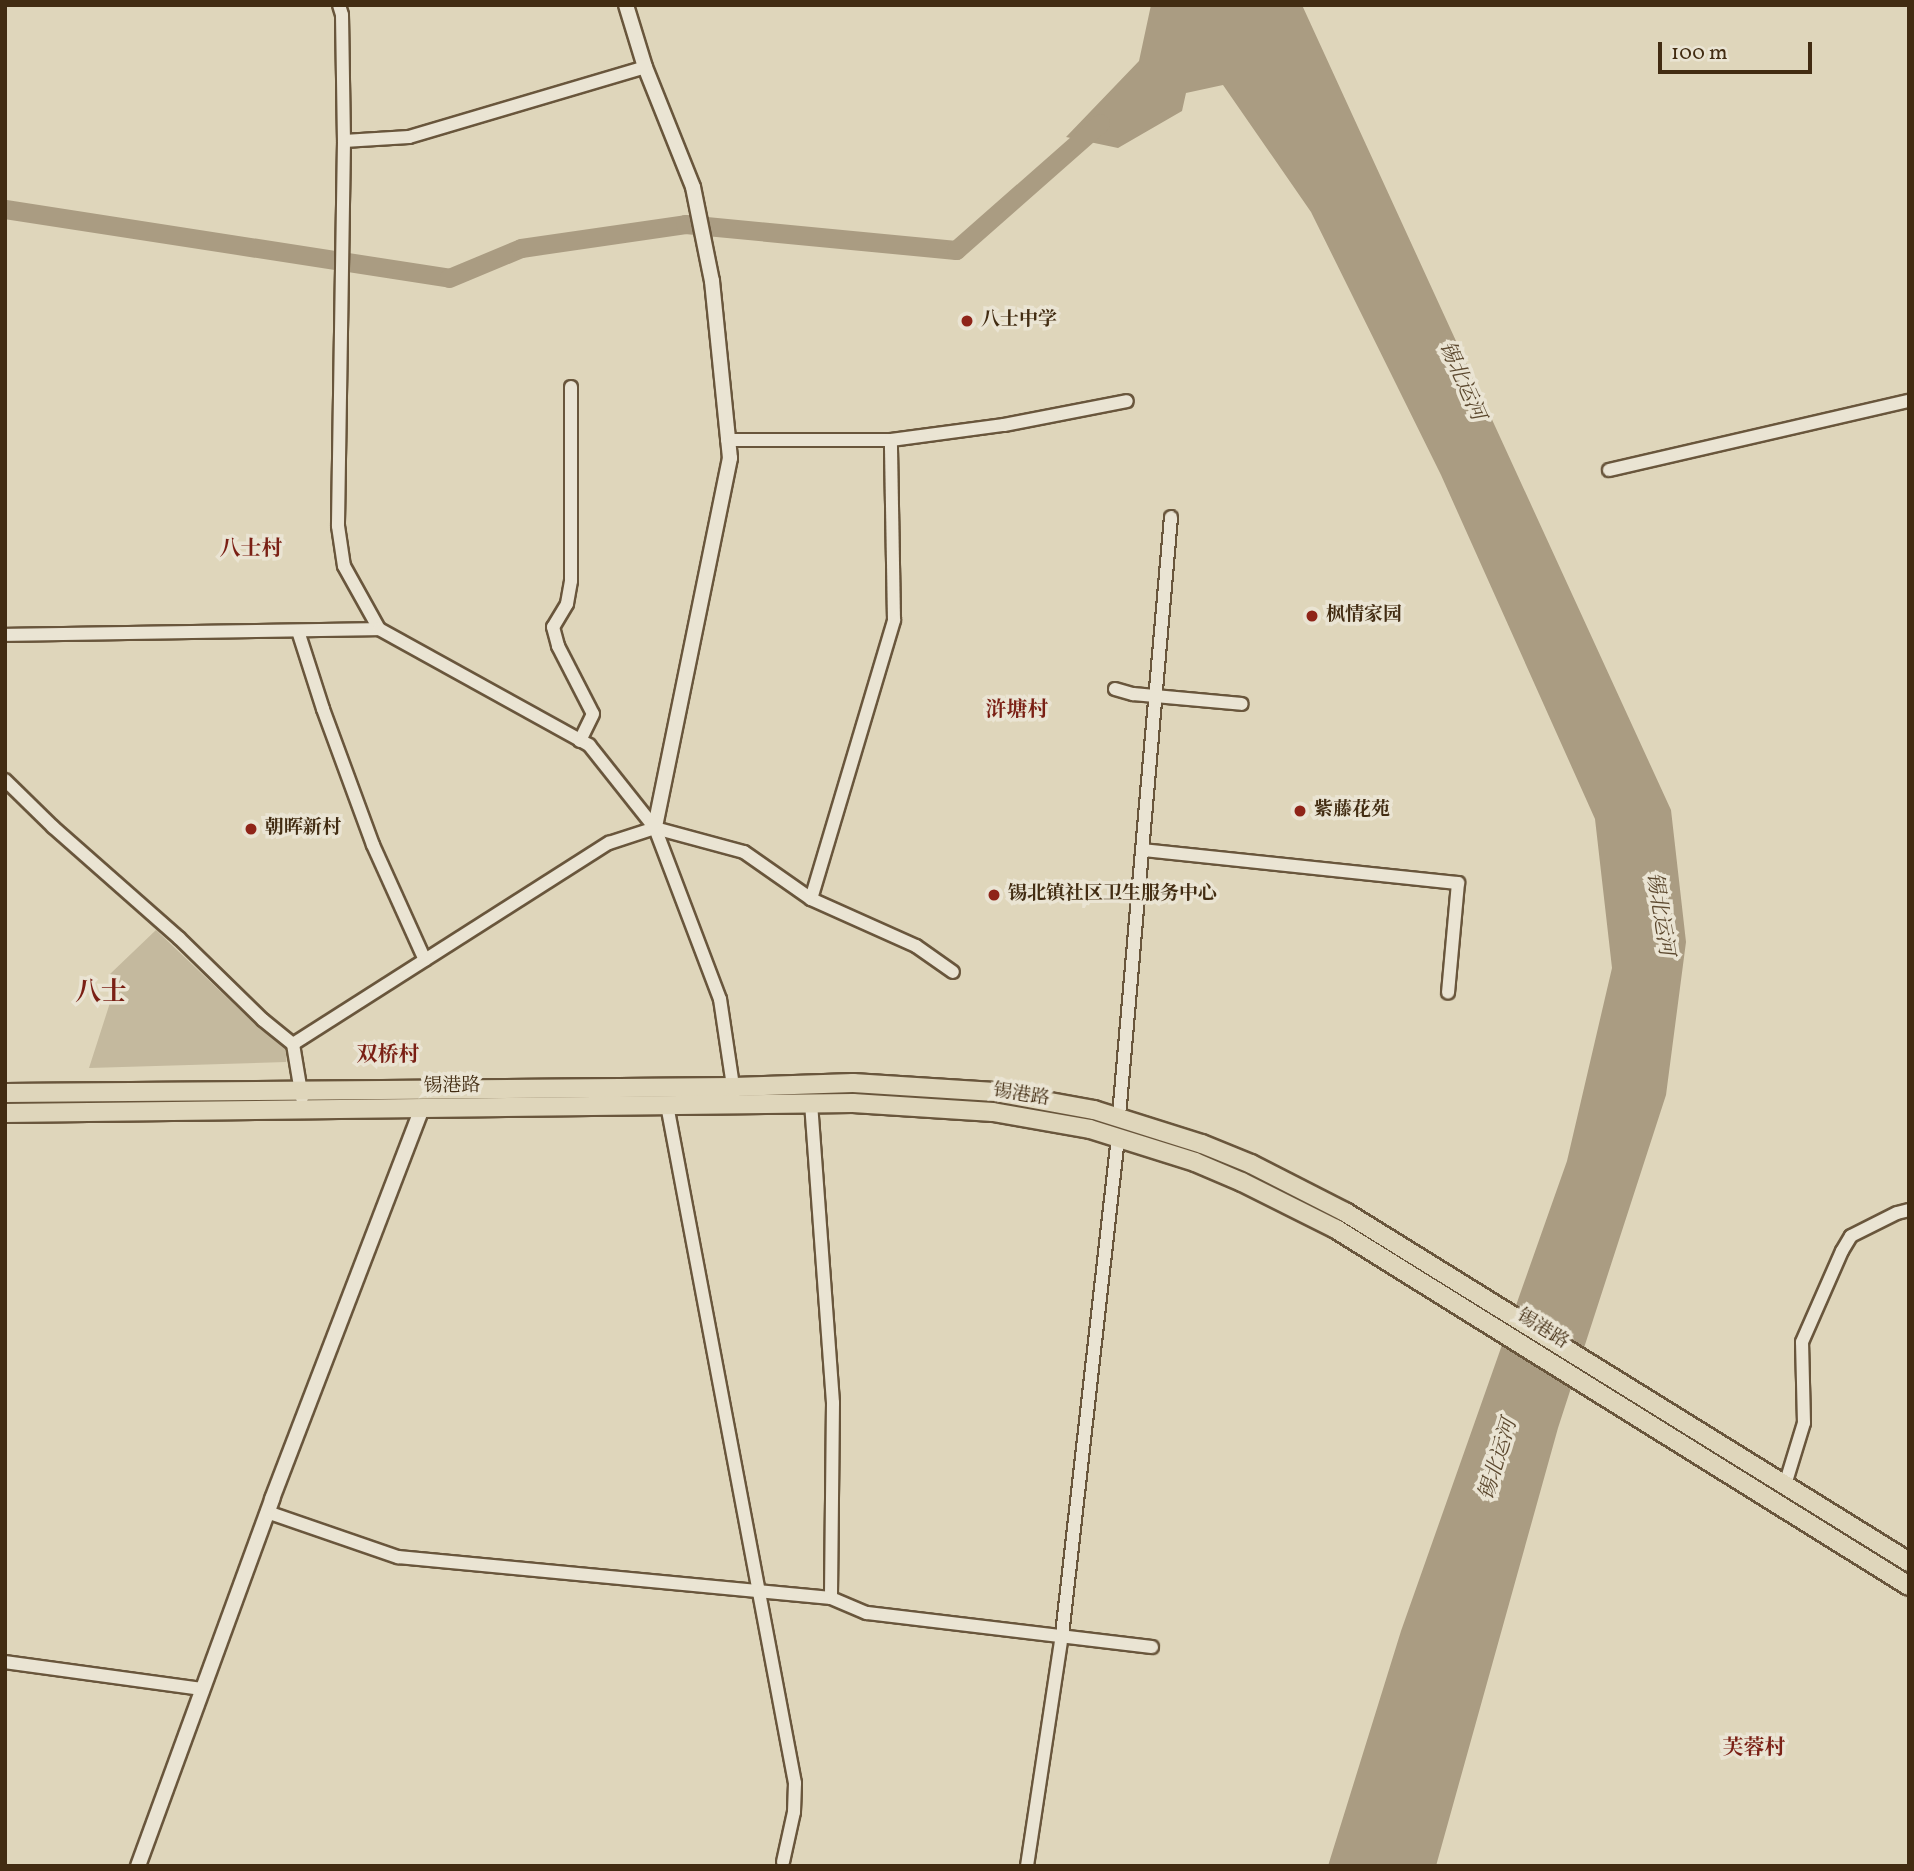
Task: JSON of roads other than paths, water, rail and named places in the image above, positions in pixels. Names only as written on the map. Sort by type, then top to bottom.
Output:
[{"type":"main road","name":"锡港路","points":[[5,1113],[667,1105],[853,1083],[927,1086],[1043,1100],[1119,1116],[1202,1144],[1345,1212],[1604,1370],[1909,1563]]},
{"type":"main road","name":"锡港路","points":[[5,1093],[302,1089],[734,1096],[811,1103],[905,1104],[993,1112],[1118,1137],[1195,1162],[1336,1229],[1504,1331],[1909,1586]]},
{"type":"street","points":[[340,5],[344,141],[338,526],[344,566],[379,629]]},
{"type":"street","points":[[626,5],[645,67],[693,187],[712,281],[730,458],[655,828]]},
{"type":"street","points":[[344,141],[409,138],[645,67]]},
{"type":"street","points":[[571,387],[571,581],[567,604],[553,628],[558,646],[593,714],[580,741]]},
{"type":"street","points":[[727,439],[891,440],[1004,425],[1127,401]]},
{"type":"street","points":[[1609,470],[1909,401]]},
{"type":"street","points":[[811,899],[894,620],[891,440]]},
{"type":"street","points":[[1119,1116],[1171,517]]},
{"type":"street","points":[[5,635],[379,629],[589,745],[655,828],[720,999],[734,1096]]},
{"type":"street","points":[[298,631],[323,709],[373,845],[425,960]]},
{"type":"street","points":[[1115,689],[1157,697],[1242,704]]},
{"type":"street","points":[[5,780],[53,827],[179,938],[263,1020],[293,1044],[302,1089],[302,1109]]},
{"type":"street","points":[[293,1044],[609,843],[655,828],[744,852],[811,899],[916,946],[953,972]]},
{"type":"street","points":[[1143,850],[1458,883],[1448,993]]},
{"type":"street","points":[[811,1103],[833,1403],[831,1598]]},
{"type":"street","points":[[667,1105],[795,1783],[794,1812],[783,1862]]},
{"type":"street","points":[[138,1866],[267,1512],[422,1108]]},
{"type":"street","points":[[1027,1866],[1062,1635],[1118,1137]]},
{"type":"street","points":[[1785,1485],[1804,1423],[1802,1342],[1842,1251],[1851,1236],[1896,1213],[1909,1210]]},
{"type":"street","points":[[267,1512],[398,1557],[831,1598],[867,1613],[1152,1647]]},
{"type":"street","points":[[5,1662],[203,1689]]},
{"type":"water","name":"锡北运河","points":[[1151,5],[1302,5],[1671,810],[1686,942],[1666,1095],[1558,1428],[1436,1866],[1328,1866],[1401,1631],[1567,1161],[1612,968],[1595,819],[1441,475],[1311,212],[1223,85],[1186,93],[1182,111],[1118,148],[1066,137],[1139,61]]},
{"type":"waterway","points":[[5,209],[449,278],[521,248],[685,224],[956,250],[1100,123]]},
{"type":"place","name":"八士中学","points":[[967,321]]},
{"type":"place","name":"枫情家园","points":[[1312,616]]},
{"type":"place","name":"紫藤花苑","points":[[1300,811]]},
{"type":"place","name":"朝晖新村","points":[[251,829]]},
{"type":"place","name":"锡北镇社区卫生服务中心","points":[[994,895]]},
{"type":"district","name":"八士村","points":[[251,550]]},
{"type":"district","name":"浒塘村","points":[[1017,711]]},
{"type":"district","name":"八士","points":[[101,994]]},
{"type":"district","name":"双桥村","points":[[388,1056]]},
{"type":"district","name":"芙蓉村","points":[[1754,1749]]}]
